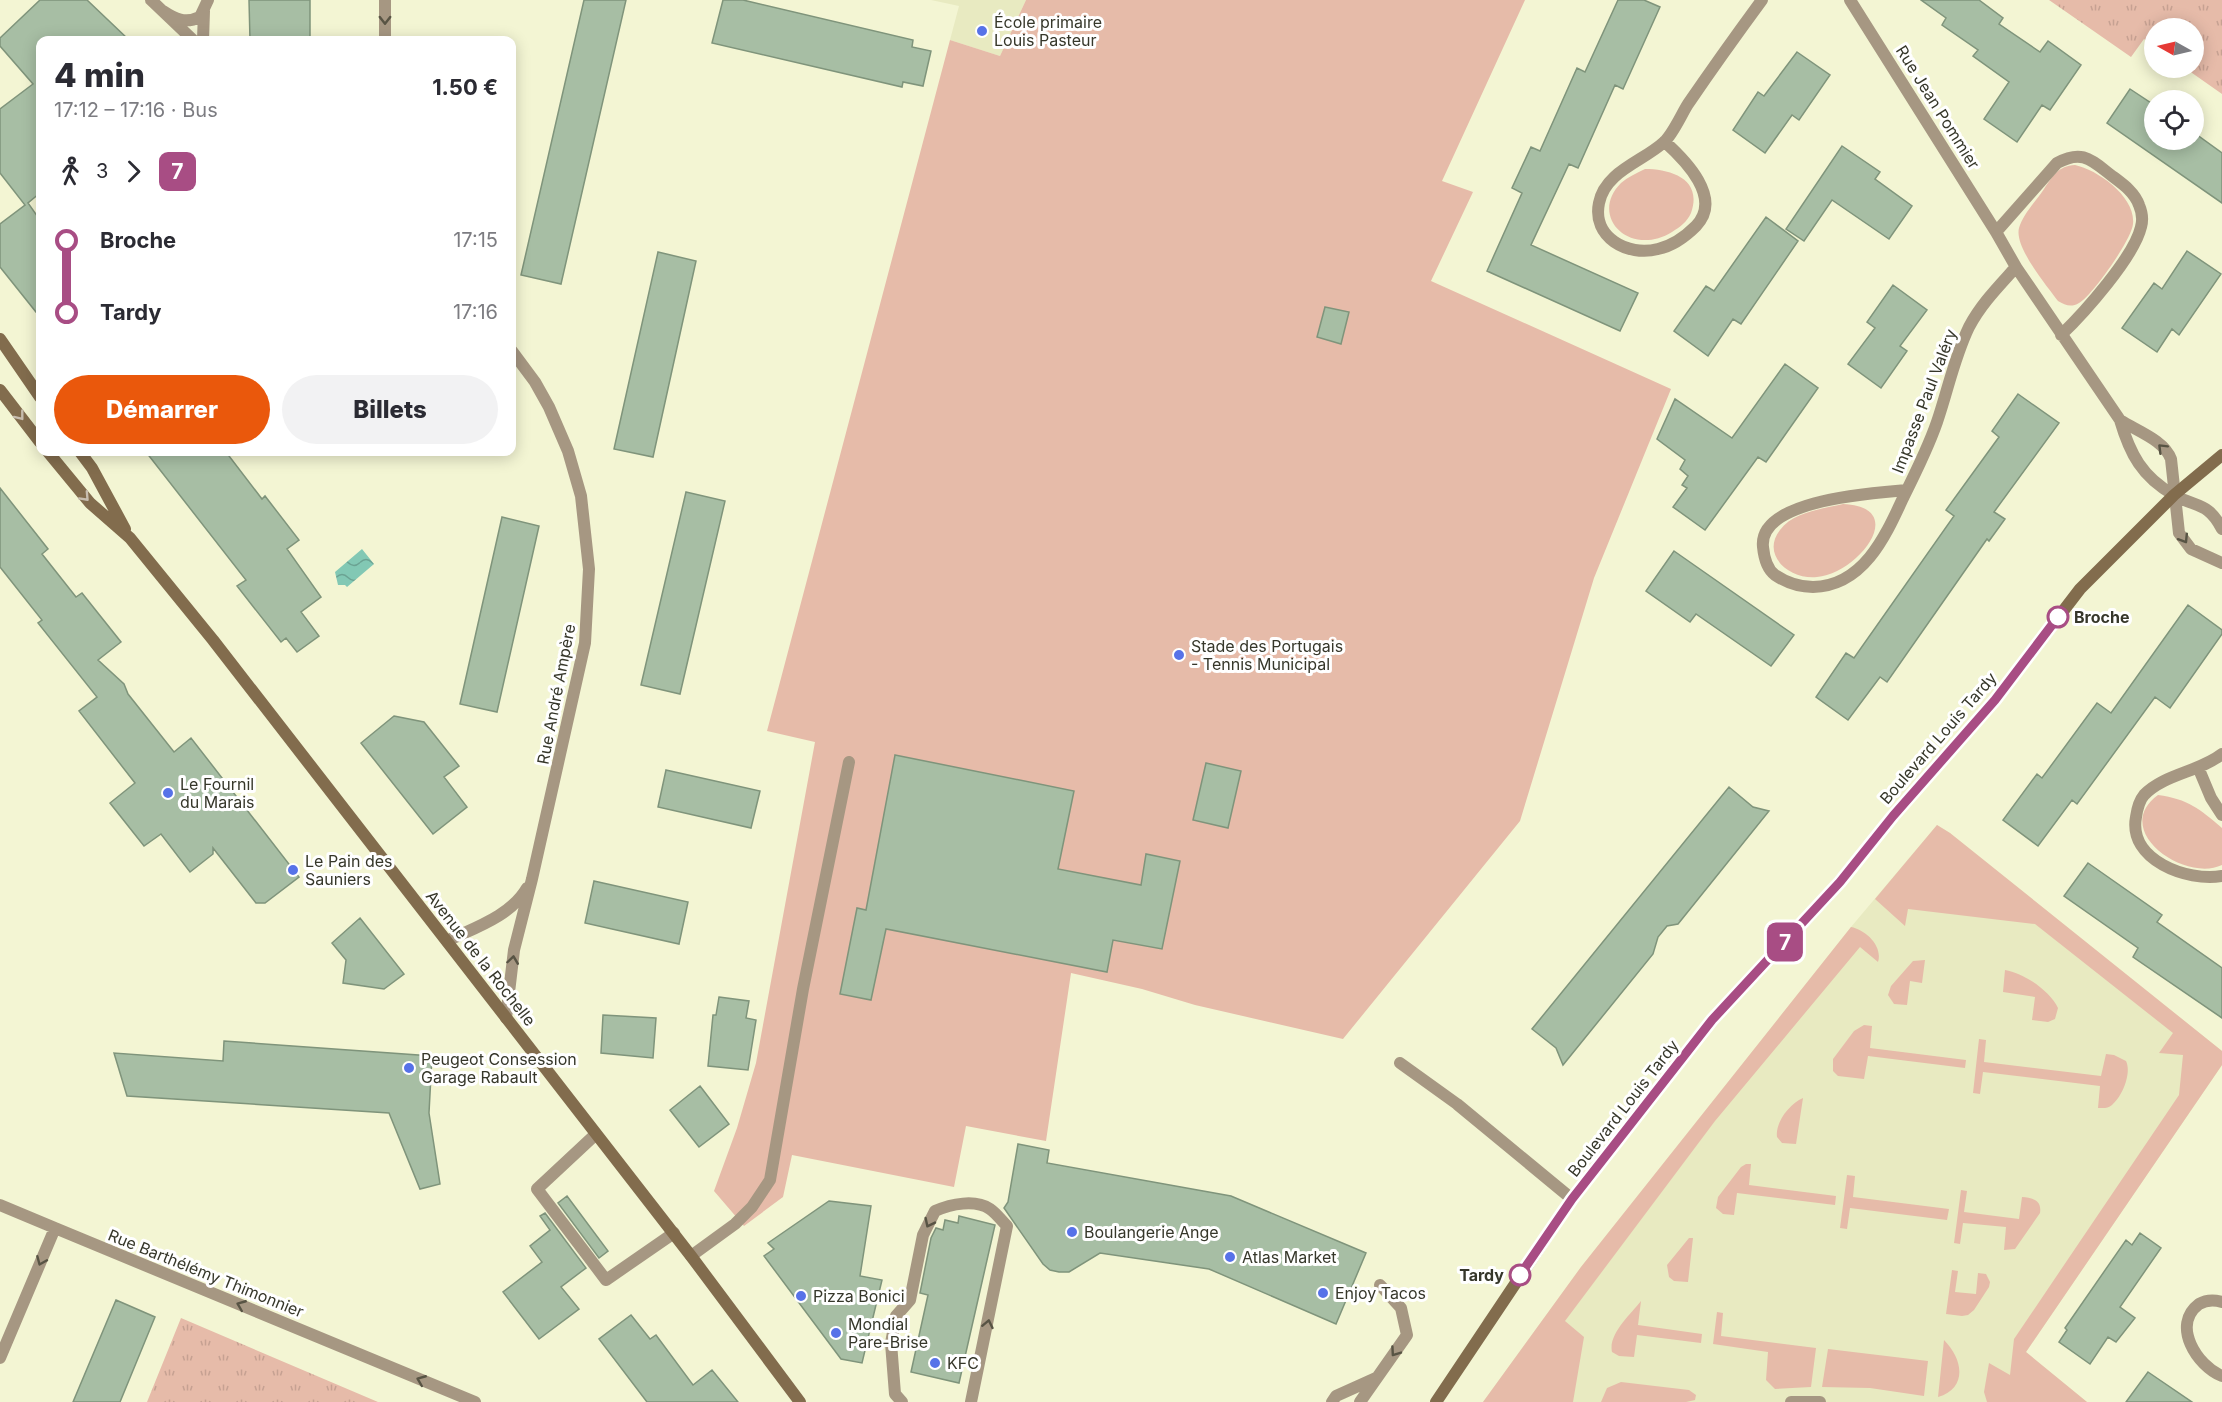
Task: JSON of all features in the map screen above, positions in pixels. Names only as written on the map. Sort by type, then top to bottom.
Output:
[{"type":"main road","points":[[0,339],[36,391]]},
{"type":"main road","points":[[0,390],[36,437]]},
{"type":"main road","name":"Boulevard Louis Tardy","points":[[1436,1402],[1572,1199],[1712,1020],[1827,897],[1893,816],[1995,700],[2080,590],[2174,495],[2222,455]]},
{"type":"main road","name":"Avenue de la Rochelle","points":[[51,456],[90,503],[130,538],[213,640],[674,1233],[800,1402]]},
{"type":"main road","name":"Avenue de la Rochelle","points":[[83,456],[92,468],[130,538]]},
{"type":"street","points":[[151,0],[189,36]]},
{"type":"street","points":[[385,0],[385,36]]},
{"type":"street","points":[[1665,142],[1685,162],[1703,188],[1704,209],[1700,222],[1688,235],[1659,249],[1645,251],[1622,246],[1611,240],[1601,230],[1598,216],[1599,201],[1607,185],[1627,166],[1665,142],[1738,31],[1762,0]]},
{"type":"street","name":"Rue Jean Pommier","points":[[1850,0],[2016,267],[2120,420],[2127,443],[2136,461],[2147,476],[2174,495],[2209,510],[2222,529]]},
{"type":"street","points":[[163,11],[174,18],[187,21],[200,17],[206,6]]},
{"type":"street","points":[[203,36],[206,6]]},
{"type":"street","points":[[1996,232],[2057,162],[2068,157],[2082,156],[2093,160],[2132,192],[2138,201],[2142,212],[2142,225],[2137,239],[2116,272],[2079,318],[2061,335]]},
{"type":"street","name":"Impasse Paul Valéry","points":[[1907,490],[1844,496],[1788,512],[1769,527],[1762,540],[1764,558],[1772,573],[1787,582],[1813,587],[1838,582],[1871,558],[1886,536],[1921,462],[1937,420],[1954,362],[1969,327],[1983,304],[2016,267]]},
{"type":"street","name":"Rue André Ampère","points":[[506,1018],[514,951],[585,643],[589,569],[581,496],[568,451],[549,407],[535,382],[516,356]]},
{"type":"street","name":"Rue Jean Pommier","points":[[2120,420],[2168,451],[2171,459],[2179,533],[2191,549],[2222,563]]},
{"type":"street","points":[[2222,754],[2157,786],[2143,796],[2137,809],[2135,822],[2137,838],[2143,850],[2155,859],[2183,873],[2199,877],[2222,876]]},
{"type":"street","points":[[691,1256],[735,1224],[752,1207],[770,1180],[803,989],[849,762]]},
{"type":"street","points":[[2198,767],[2211,798],[2222,815]]},
{"type":"street","name":"Rue André Ampère","points":[[447,941],[491,920],[510,908],[523,896],[532,879]]},
{"type":"street","points":[[1400,1063],[1457,1104],[1572,1199]]},
{"type":"street","points":[[596,1134],[537,1189],[606,1280],[674,1233]]},
{"type":"street","points":[[902,1402],[895,1394],[891,1343],[896,1316],[910,1300],[923,1235],[935,1211],[951,1204],[966,1203],[990,1208],[1007,1226],[971,1402]]},
{"type":"street","name":"Rue Barthélémy Thimonnier","points":[[0,1205],[476,1402]]},
{"type":"street","points":[[0,1358],[55,1228]]},
{"type":"street","points":[[1360,1402],[1407,1335],[1401,1308],[1380,1285]]},
{"type":"street","points":[[2222,1302],[2204,1301],[2194,1308],[2187,1319],[2188,1336],[2193,1350],[2211,1372],[2222,1376]]},
{"type":"street","points":[[1332,1402],[1336,1396],[1377,1377]]},
{"type":"street","points":[[1791,1402],[1820,1402]]},
{"type":"shaded area","name":"École primaire Louis Pasteur","points":[[931,0],[1026,0],[1000,56],[950,40],[959,6]]},
{"type":"shaded area","points":[[1937,825],[1950,833],[2222,1051],[2222,1065],[2026,1352],[2087,1402],[1483,1402],[1581,1267],[1851,927]]},
{"type":"green space","name":"Stade des Portugais - Tennis Municipal","points":[[1026,0],[1525,0],[1442,181],[1473,192],[1431,281],[1671,389],[1594,578],[1520,821],[1343,1039],[1195,1005],[1142,989],[1071,973],[1046,1141],[966,1126],[954,1187],[792,1155],[783,1197],[744,1226],[714,1191],[737,1128],[756,1063],[815,742],[767,731],[950,40],[1000,56]]},
{"type":"green space","points":[[2049,0],[2222,0],[2222,94],[2199,78],[2204,78],[2204,18],[2144,18],[2144,39],[2131,57]]},
{"type":"green space","points":[[2075,165],[2094,173],[2114,186],[2128,204],[2133,224],[2126,242],[2102,279],[2085,298],[2071,306],[2058,301],[2032,266],[2021,245],[2019,228],[2053,176],[2064,167]]},
{"type":"green space","points":[[1645,169],[1665,171],[1682,178],[1689,184],[1694,201],[1691,213],[1678,228],[1656,239],[1642,240],[1629,237],[1618,230],[1609,208],[1612,196],[1621,183]]},
{"type":"green space","points":[[1843,504],[1863,508],[1873,516],[1875,528],[1871,540],[1861,553],[1847,565],[1832,573],[1817,577],[1797,575],[1781,564],[1774,549],[1775,540],[1786,524],[1808,512]]},
{"type":"green space","points":[[2158,795],[2178,799],[2193,806],[2222,828],[2222,865],[2206,869],[2189,867],[2172,860],[2158,850],[2147,837],[2142,823],[2145,809]]},
{"type":"green space","points":[[1937,825],[1950,833],[2222,1051],[2222,1065],[2026,1352],[2087,1402],[1987,1402],[1984,1392],[1989,1363],[2010,1375],[2014,1339],[2179,1095],[2183,1055],[2159,1053],[2173,1033],[2035,924],[1908,909],[1905,926],[1875,899]]},
{"type":"green space","points":[[1851,927],[1862,931],[1876,945],[1878,962],[1860,947],[1715,1121],[1565,1321],[1584,1337],[1573,1402],[1483,1402],[1581,1267]]},
{"type":"green space","points":[[1925,960],[1922,983],[1910,981],[1907,1005],[1894,1004],[1888,995],[1891,986],[1913,961]]},
{"type":"green space","points":[[2005,970],[2028,979],[2043,989],[2058,1008],[2055,1019],[2048,1022],[2032,1020],[2035,997],[2003,992]]},
{"type":"green space","points":[[1864,1025],[1872,1026],[1870,1048],[1966,1060],[1965,1068],[1868,1056],[1864,1079],[1838,1076],[1833,1071],[1833,1059],[1854,1031]]},
{"type":"green space","points":[[1979,1039],[1986,1040],[1984,1062],[2101,1076],[2106,1054],[2114,1055],[2126,1061],[2128,1066],[2125,1085],[2116,1101],[2107,1108],[2098,1108],[2100,1086],[1983,1072],[1980,1094],[1973,1093]]},
{"type":"green space","points":[[1803,1098],[1796,1144],[1782,1143],[1777,1137],[1778,1126],[1784,1114]]},
{"type":"green space","points":[[1751,1164],[1749,1185],[1836,1196],[1835,1205],[1737,1193],[1734,1215],[1723,1214],[1716,1208],[1718,1197],[1741,1167]]},
{"type":"green space","points":[[1847,1175],[1855,1176],[1853,1197],[1949,1209],[1947,1220],[1850,1208],[1847,1229],[1840,1228]]},
{"type":"green space","points":[[1961,1190],[1967,1191],[1964,1212],[2019,1219],[2022,1197],[2036,1200],[2040,1205],[2040,1213],[2015,1249],[2004,1250],[2006,1227],[1963,1223],[1960,1244],[1954,1243]]},
{"type":"green space","points":[[1689,1238],[1693,1238],[1688,1282],[1674,1281],[1669,1277],[1667,1265]]},
{"type":"green space","points":[[1952,1270],[1958,1271],[1955,1292],[1976,1294],[1978,1273],[1986,1274],[1990,1282],[1974,1310],[1968,1315],[1946,1314]]},
{"type":"green space","points":[[1641,1301],[1638,1325],[1702,1334],[1701,1343],[1637,1335],[1634,1357],[1619,1356],[1612,1352],[1613,1338]]},
{"type":"green space","points":[[1717,1312],[1723,1313],[1721,1336],[1816,1348],[1811,1387],[1775,1389],[1766,1380],[1768,1352],[1713,1344]]},
{"type":"green space","points":[[181,1318],[378,1402],[147,1402]]},
{"type":"green space","points":[[1944,1340],[1955,1356],[1959,1372],[1954,1387],[1948,1393],[1938,1397]]},
{"type":"green space","points":[[1828,1349],[1928,1361],[1924,1396],[1870,1388],[1822,1387]]},
{"type":"green space","points":[[1621,1382],[1689,1390],[1696,1395],[1695,1400],[1686,1402],[1601,1402],[1607,1388]]},
{"type":"water","points":[[362,549],[374,564],[347,587],[338,585],[335,572]]},
{"type":"building","points":[[40,0],[87,0],[125,36],[36,36],[36,196],[28,203],[36,214],[36,312],[0,267],[0,224],[25,205],[0,173],[0,109],[33,84],[0,46],[0,38]]},
{"type":"building","points":[[249,0],[310,0],[310,36],[250,36]]},
{"type":"building","points":[[584,0],[626,0],[561,284],[521,275]]},
{"type":"building","points":[[723,0],[743,0],[913,40],[912,47],[931,51],[923,86],[903,82],[902,87],[712,43]]},
{"type":"building","points":[[1618,0],[1644,0],[1660,7],[1623,89],[1615,85],[1578,168],[1569,164],[1531,245],[1638,293],[1620,331],[1487,271],[1522,193],[1512,188],[1531,147],[1540,151],[1577,68],[1585,72]]},
{"type":"building","points":[[1921,0],[1979,0],[2003,18],[1999,24],[2040,52],[2048,41],[2081,65],[2050,110],[2042,105],[2017,142],[1984,119],[2009,82],[1973,56],[1978,50],[1942,25],[1946,18]]},
{"type":"building","points":[[1797,52],[1830,75],[1799,120],[1792,115],[1765,153],[1733,130],[1758,92],[1764,96]]},
{"type":"building","points":[[2130,89],[2144,98],[2144,149],[2107,123]]},
{"type":"building","points":[[2204,140],[2222,153],[2222,203],[2146,150],[2204,150]]},
{"type":"building","points":[[1842,146],[1880,172],[1875,179],[1912,206],[1889,239],[1832,200],[1804,241],[1786,229]]},
{"type":"building","points":[[1766,217],[1798,241],[1741,324],[1733,319],[1708,356],[1674,331],[1706,286],[1714,291]]},
{"type":"building","points":[[2187,251],[2221,274],[2179,335],[2172,329],[2157,352],[2122,328],[2154,283],[2162,289]]},
{"type":"building","points":[[658,252],[696,261],[653,457],[614,449]]},
{"type":"building","points":[[1893,285],[1927,310],[1900,346],[1907,351],[1881,388],[1848,364],[1875,328],[1867,322]]},
{"type":"building","points":[[1325,307],[1349,312],[1341,344],[1317,337]]},
{"type":"building","points":[[1785,364],[1818,388],[1766,462],[1758,457],[1705,530],[1673,507],[1687,488],[1682,485],[1688,476],[1680,469],[1685,460],[1657,439],[1675,399],[1732,438]]},
{"type":"building","points":[[2018,394],[2059,423],[1994,512],[2005,519],[1989,541],[1987,539],[1887,682],[1880,677],[1848,720],[1816,697],[1846,653],[1854,658],[1954,516],[1946,510],[1999,437],[1992,431]]},
{"type":"building","points":[[149,456],[229,456],[262,499],[265,496],[299,540],[287,549],[321,597],[301,612],[319,636],[297,652],[286,638],[281,642],[237,586],[246,580]]},
{"type":"building","points":[[0,488],[48,549],[42,554],[76,597],[82,593],[121,642],[98,660],[124,684],[128,694],[174,752],[191,738],[299,877],[265,903],[256,903],[213,848],[213,854],[190,872],[161,834],[144,846],[110,803],[135,783],[79,711],[97,697],[38,623],[42,620],[0,567]]},
{"type":"building","points":[[686,492],[725,501],[680,694],[641,685]]},
{"type":"building","points":[[502,517],[539,526],[497,712],[460,704]]},
{"type":"building","points":[[1674,551],[1794,635],[1771,666],[1696,614],[1690,622],[1646,591]]},
{"type":"building","points":[[2188,605],[2222,630],[2222,634],[2170,708],[2155,697],[2077,804],[2072,800],[2038,846],[2003,820],[2037,774],[2042,778],[2097,703],[2111,713]]},
{"type":"building","points":[[394,716],[424,722],[459,766],[444,777],[467,807],[433,834],[361,743]]},
{"type":"building","points":[[895,755],[1074,791],[1058,869],[1141,885],[1146,854],[1180,861],[1162,949],[1113,940],[1107,972],[886,929],[871,1000],[840,994],[857,908],[866,910]]},
{"type":"building","points":[[1206,763],[1241,771],[1228,828],[1193,820]]},
{"type":"building","points":[[666,770],[760,791],[751,828],[658,807]]},
{"type":"building","points":[[1729,787],[1753,807],[1769,811],[1678,924],[1667,926],[1658,937],[1653,954],[1563,1065],[1556,1048],[1532,1029]]},
{"type":"building","points":[[2088,863],[2162,915],[2157,922],[2222,968],[2222,1018],[2133,957],[2138,948],[2064,896]]},
{"type":"building","points":[[594,881],[688,902],[679,944],[585,923]]},
{"type":"building","points":[[360,918],[404,974],[384,989],[343,983],[346,960],[332,943]]},
{"type":"building","points":[[719,997],[749,1001],[746,1018],[756,1020],[748,1070],[708,1066],[713,1015],[716,1015]]},
{"type":"building","points":[[603,1015],[656,1018],[653,1058],[601,1053]]},
{"type":"building","points":[[224,1041],[432,1056],[429,1113],[440,1184],[420,1189],[389,1113],[127,1096],[114,1053],[223,1061]]},
{"type":"building","points":[[700,1086],[729,1124],[699,1147],[670,1110]]},
{"type":"building","points":[[1018,1144],[1049,1150],[1047,1163],[1231,1196],[1366,1253],[1336,1324],[1209,1269],[1100,1253],[1069,1272],[1050,1270],[1043,1264],[1004,1208],[1008,1202]]},
{"type":"building","points":[[567,1196],[608,1251],[599,1258],[558,1203]]},
{"type":"building","points":[[829,1201],[871,1206],[860,1276],[882,1280],[862,1363],[841,1359],[764,1256],[774,1249],[768,1243]]},
{"type":"building","points":[[545,1213],[586,1268],[561,1287],[579,1309],[539,1339],[503,1292],[542,1262],[530,1246],[550,1230],[540,1216]]},
{"type":"building","points":[[959,1216],[995,1225],[959,1383],[911,1372],[928,1295],[920,1293],[931,1238],[936,1228],[943,1230],[945,1220],[958,1223]]},
{"type":"building","points":[[2140,1233],[2161,1248],[2120,1307],[2135,1318],[2116,1342],[2108,1337],[2090,1364],[2059,1342],[2067,1330],[2065,1328],[2126,1240],[2132,1245]]},
{"type":"building","points":[[116,1300],[155,1317],[120,1402],[73,1402]]},
{"type":"building","points":[[631,1315],[650,1339],[656,1335],[693,1385],[712,1370],[738,1402],[647,1402],[599,1339]]},
{"type":"building","points":[[2148,1372],[2192,1402],[2126,1402]]},
{"type":"bus line","name":"7","points":[[1520,1275],[1572,1199],[1712,1020],[1840,882],[1893,816],[1995,700],[2058,617]]},
{"type":"place","name":"École primaire Louis Pasteur","points":[[982,31]]},
{"type":"place","name":"Broche","points":[[2058,617]]},
{"type":"place","name":"Stade des Portugais - Tennis Municipal","points":[[1179,655]]},
{"type":"place","name":"Le Fournil du Marais","points":[[168,793]]},
{"type":"place","name":"Le Pain des Sauniers","points":[[293,870]]},
{"type":"place","name":"Peugeot Consession Garage Rabault","points":[[409,1068]]},
{"type":"place","name":"Boulangerie Ange","points":[[1072,1232]]},
{"type":"place","name":"Atlas Market","points":[[1230,1257]]},
{"type":"place","name":"Tardy","points":[[1520,1275]]},
{"type":"place","name":"Enjoy Tacos","points":[[1323,1293]]},
{"type":"place","name":"Pizza Bonici","points":[[801,1296]]},
{"type":"place","name":"Mondial Pare-Brise","points":[[836,1333]]},
{"type":"place","name":"KFC","points":[[935,1363]]}]
